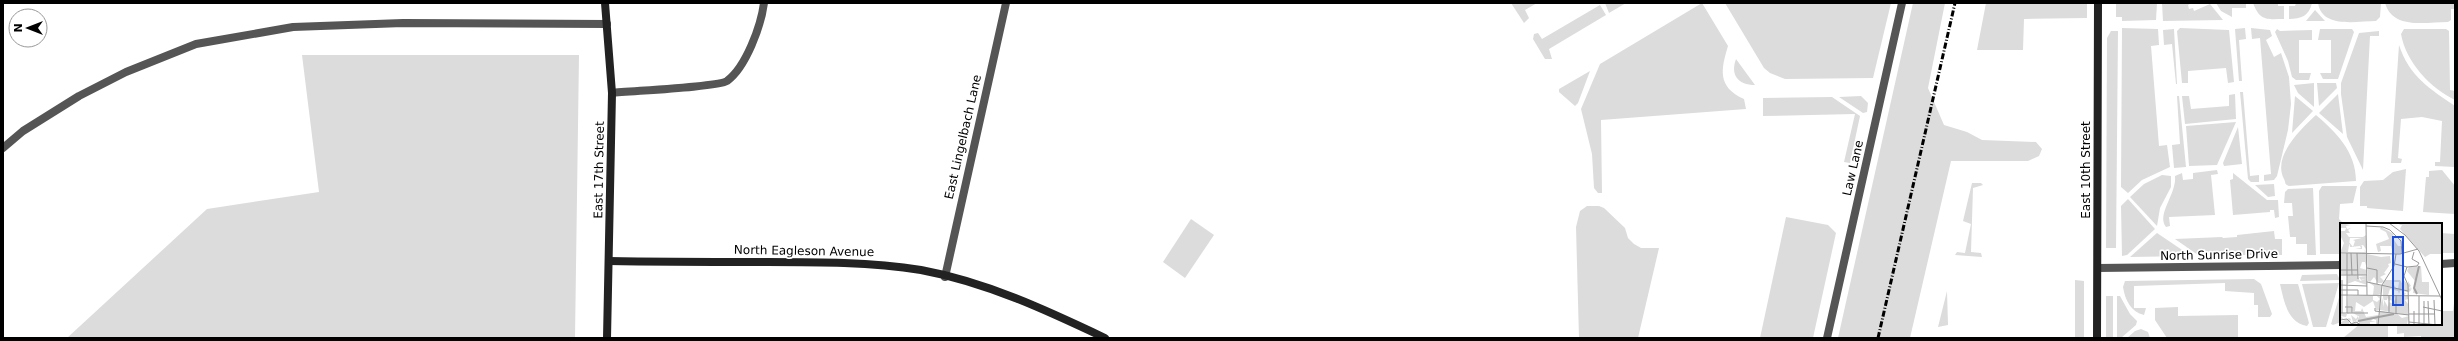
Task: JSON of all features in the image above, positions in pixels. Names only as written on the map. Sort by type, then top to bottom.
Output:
[{"type":"street","name":"East 17th Street","points":[[605,3],[612,93],[607,338]]},
{"type":"street","points":[[612,93],[726,82],[740,68],[757,31],[764,3]]},
{"type":"street","name":"East Lingelbach Lane","points":[[945,277],[1006,3]]},
{"type":"street","name":"Law Lane","points":[[1827,338],[1902,3]]},
{"type":"street","name":"East 10th Street","points":[[2097,338],[2098,3]]},
{"type":"street","points":[[3,148],[23,131],[79,96],[126,72],[196,44],[300,26],[403,23],[607,24]]},
{"type":"street","name":"North Eagleson Avenue","points":[[609,261],[830,262],[874,264],[922,271],[984,287],[1031,304],[1105,338]]},
{"type":"street","points":[[2442,264],[2455,263]]},
{"type":"street","name":"North Sunrise Drive","points":[[2098,268],[2340,265]]},
{"type":"shaded area","points":[[1511,3],[1537,3],[1525,10],[1529,18],[1524,23]]},
{"type":"shaded area","points":[[1605,3],[1626,3],[1609,13]]},
{"type":"shaded area","points":[[1702,3],[1728,46],[1723,70],[1725,83],[1729,89],[1744,99],[1746,109],[1601,120],[1602,193],[1598,193],[1594,188],[1592,154],[1581,109],[1600,64]]},
{"type":"shaded area","points":[[1725,3],[1891,3],[1873,78],[1785,79],[1770,73],[1764,68]]},
{"type":"shaded area","points":[[1913,3],[1945,3],[1928,88],[1944,125],[1967,132],[1982,140],[2036,142],[2042,149],[2039,156],[2028,161],[1951,161],[1910,338],[1838,338]]},
{"type":"shaded area","points":[[1986,3],[2087,3],[2087,18],[2024,19],[2023,50],[1977,50]]},
{"type":"shaded area","points":[[2116,3],[2157,3],[2156,20],[2122,21],[2122,17],[2116,17]]},
{"type":"shaded area","points":[[2162,3],[2191,3],[2188,5],[2189,9],[2193,8],[2194,11],[2210,4],[2223,20],[2163,21]]},
{"type":"shaded area","points":[[2216,3],[2246,3],[2246,8],[2232,8],[2232,17],[2221,11]]},
{"type":"shaded area","points":[[2253,3],[2278,3],[2278,6],[2284,6],[2284,19],[2265,18],[2259,14]]},
{"type":"shaded area","points":[[2296,3],[2312,3],[2307,14],[2301,17],[2289,19],[2289,6],[2295,6]]},
{"type":"shaded area","points":[[2318,3],[2381,3],[2380,17],[2376,21],[2341,22],[2326,17],[2321,11]]},
{"type":"shaded area","points":[[2385,3],[2455,3],[2455,9],[2451,9],[2451,20],[2448,22],[2411,23],[2395,17],[2389,12]]},
{"type":"shaded area","points":[[1600,5],[1606,15],[1549,49],[1552,59],[1545,59],[1533,39],[1534,34],[1538,33],[1542,39]]},
{"type":"shaded area","points":[[2315,10],[2325,21],[2306,21]]},
{"type":"shaded area","points":[[2122,28],[2158,29],[2159,45],[2151,46],[2159,146],[2167,145],[2170,167],[2142,180],[2128,193],[2121,187]]},
{"type":"shaded area","points":[[2180,28],[2229,30],[2234,82],[2228,83],[2226,68],[2188,71],[2188,83],[2182,83],[2177,31]]},
{"type":"shaded area","points":[[2245,28],[2246,39],[2239,40],[2242,81],[2239,81],[2235,29]]},
{"type":"shaded area","points":[[2251,28],[2270,30],[2272,36],[2266,40],[2274,57],[2281,53],[2289,77],[2291,104],[2288,130],[2277,176],[2274,180],[2264,181],[2264,175],[2271,174],[2260,38],[2252,39]]},
{"type":"shaded area","points":[[2174,29],[2177,84],[2172,44],[2164,45],[2163,30]]},
{"type":"shaded area","points":[[2277,29],[2280,31],[2312,30],[2312,40],[2299,40],[2299,73],[2311,73],[2309,80],[2296,80],[2292,77],[2288,61],[2275,32]]},
{"type":"shaded area","points":[[2320,29],[2352,29],[2354,32],[2338,79],[2323,79],[2320,73],[2331,73],[2331,40],[2318,40]]},
{"type":"shaded area","points":[[2404,29],[2446,29],[2449,31],[2450,90],[2455,91],[2455,100],[2437,89],[2420,73],[2408,54],[2404,44],[2401,34]]},
{"type":"shaded area","points":[[2111,31],[2118,31],[2116,248],[2106,248],[2107,38]]},
{"type":"shaded area","points":[[2379,31],[2379,36],[2370,36],[2363,170],[2347,137],[2341,94],[2341,83],[2359,33]]},
{"type":"shaded area","points":[[2399,45],[2408,65],[2421,81],[2455,106],[2455,167],[2435,166],[2435,162],[2440,162],[2442,121],[2422,117],[2401,119],[2398,158],[2402,159],[2401,163],[2391,163]]},
{"type":"shaded area","points":[[302,55],[579,55],[575,338],[67,338],[207,209],[319,192]]},
{"type":"shaded area","points":[[1736,59],[1755,85],[1749,85],[1737,78],[1734,70]]},
{"type":"shaded area","points":[[1590,71],[1578,103],[1575,106],[1559,92],[1559,89]]},
{"type":"shaded area","points":[[2314,83],[2314,107],[2298,93],[2294,85]]},
{"type":"shaded area","points":[[2317,83],[2336,83],[2337,88],[2319,106]]},
{"type":"shaded area","points":[[2240,92],[2243,92],[2250,176],[2259,175],[2259,182],[2251,182],[2248,179]]},
{"type":"shaded area","points":[[2235,94],[2236,119],[2185,124],[2182,96],[2189,96],[2191,109],[2229,106],[2229,95]]},
{"type":"shaded area","points":[[2338,94],[2343,134],[2319,113]]},
{"type":"shaded area","points":[[1861,96],[1868,103],[1867,112],[1863,113],[1839,97]]},
{"type":"shaded area","points":[[2177,96],[2179,96],[2186,167],[2174,168],[2172,145],[2180,144]]},
{"type":"shaded area","points":[[2295,96],[2313,111],[2292,133]]},
{"type":"shaded area","points":[[1832,97],[1860,116],[1850,163],[1844,162],[1855,114],[1763,116],[1763,98]]},
{"type":"shaded area","points":[[2316,115],[2331,128],[2349,152],[2353,161],[2356,181],[2289,186],[2286,184],[2281,170],[2285,152],[2296,135]]},
{"type":"shaded area","points":[[2236,122],[2217,165],[2189,166],[2186,126]]},
{"type":"shaded area","points":[[2238,127],[2242,164],[2224,166],[2223,163]]},
{"type":"shaded area","points":[[2406,169],[2403,211],[2360,206],[2360,187],[2364,181],[2383,180],[2393,172]]},
{"type":"shaded area","points":[[2217,170],[2218,174],[2211,175],[2215,215],[2169,217],[2170,226],[2166,227],[2163,216],[2173,190],[2175,176],[2182,173],[2183,180],[2193,179],[2193,173]]},
{"type":"shaded area","points":[[2442,170],[2455,186],[2455,214],[2423,212],[2426,177],[2429,177],[2429,171]]},
{"type":"shaded area","points":[[2233,173],[2267,200],[2278,200],[2279,217],[2275,218],[2274,210],[2270,210],[2270,212],[2233,215],[2230,180],[2233,179]]},
{"type":"shaded area","points":[[2162,175],[2171,176],[2171,187],[2160,208],[2157,226],[2130,197],[2144,184]]},
{"type":"shaded area","points":[[1972,183],[1981,183],[1983,185],[1973,188],[1971,252],[1981,253],[1982,257],[1955,255],[1957,252],[1965,253],[1971,224],[1963,221]]},
{"type":"shaded area","points":[[2274,184],[2275,196],[2268,197],[2255,185]]},
{"type":"shaded area","points":[[2322,186],[2357,186],[2353,203],[2340,204],[2339,219],[2343,223],[2340,223],[2340,254],[2320,254],[2319,191]]},
{"type":"shaded area","points":[[2313,188],[2316,255],[2307,255],[2307,244],[2296,244],[2296,237],[2290,237],[2288,216],[2293,216],[2292,203],[2284,203],[2285,192],[2288,189]]},
{"type":"shaded area","points":[[2128,199],[2155,229],[2127,255],[2122,256],[2121,206]]},
{"type":"shaded area","points":[[1587,206],[1599,206],[1604,208],[1625,228],[1628,238],[1634,244],[1641,248],[1659,248],[1638,338],[1579,338],[1576,227],[1580,211]]},
{"type":"shaded area","points":[[1786,217],[1828,225],[1836,233],[1813,338],[1760,338]]},
{"type":"shaded area","points":[[1191,219],[1214,235],[1185,278],[1163,262]]},
{"type":"shaded area","points":[[2274,231],[2275,239],[2282,239],[2282,255],[2198,255],[2175,239],[2237,237],[2237,235]]},
{"type":"shaded area","points":[[2157,233],[2191,256],[2130,257]]},
{"type":"shaded area","points":[[2442,233],[2455,234],[2455,253],[2442,253]]},
{"type":"shaded area","points":[[2337,274],[2340,280],[2300,281],[2302,275]]},
{"type":"shaded area","points":[[2254,279],[2261,284],[2272,314],[2270,317],[2258,317],[2258,305],[2254,305],[2254,293],[2225,291],[2225,283],[2134,286],[2134,308],[2146,308],[2144,315],[2129,305],[2123,287],[2125,281]]},
{"type":"shaded area","points":[[2075,280],[2084,281],[2084,338],[2075,338]]},
{"type":"shaded area","points":[[2339,283],[2326,327],[2313,327],[2302,284]]},
{"type":"shaded area","points":[[2280,284],[2298,284],[2309,323],[2307,326],[2300,324],[2291,315],[2285,304]]},
{"type":"shaded area","points":[[1947,291],[1948,325],[1938,327]]},
{"type":"shaded area","points":[[2340,294],[2340,322],[2333,325],[2331,324]]},
{"type":"shaded area","points":[[2106,296],[2113,296],[2113,338],[2106,338]]},
{"type":"shaded area","points":[[2117,296],[2120,296],[2130,314],[2137,321],[2136,325],[2121,338],[2117,338]]},
{"type":"shaded area","points":[[2454,303],[2455,338],[2421,338],[2421,336],[2404,337],[2404,333],[2397,334],[2397,325],[2442,325],[2442,311],[2453,311]]},
{"type":"shaded area","points":[[2178,307],[2178,316],[2238,315],[2238,338],[2167,338],[2155,320],[2155,308]]},
{"type":"shaded area","points":[[2359,325],[2388,325],[2388,338],[2343,338]]},
{"type":"shaded area","points":[[2141,329],[2148,332],[2150,338],[2127,338],[2135,331]]},
{"type":"railway","points":[[1878,338],[1955,3]]}]
